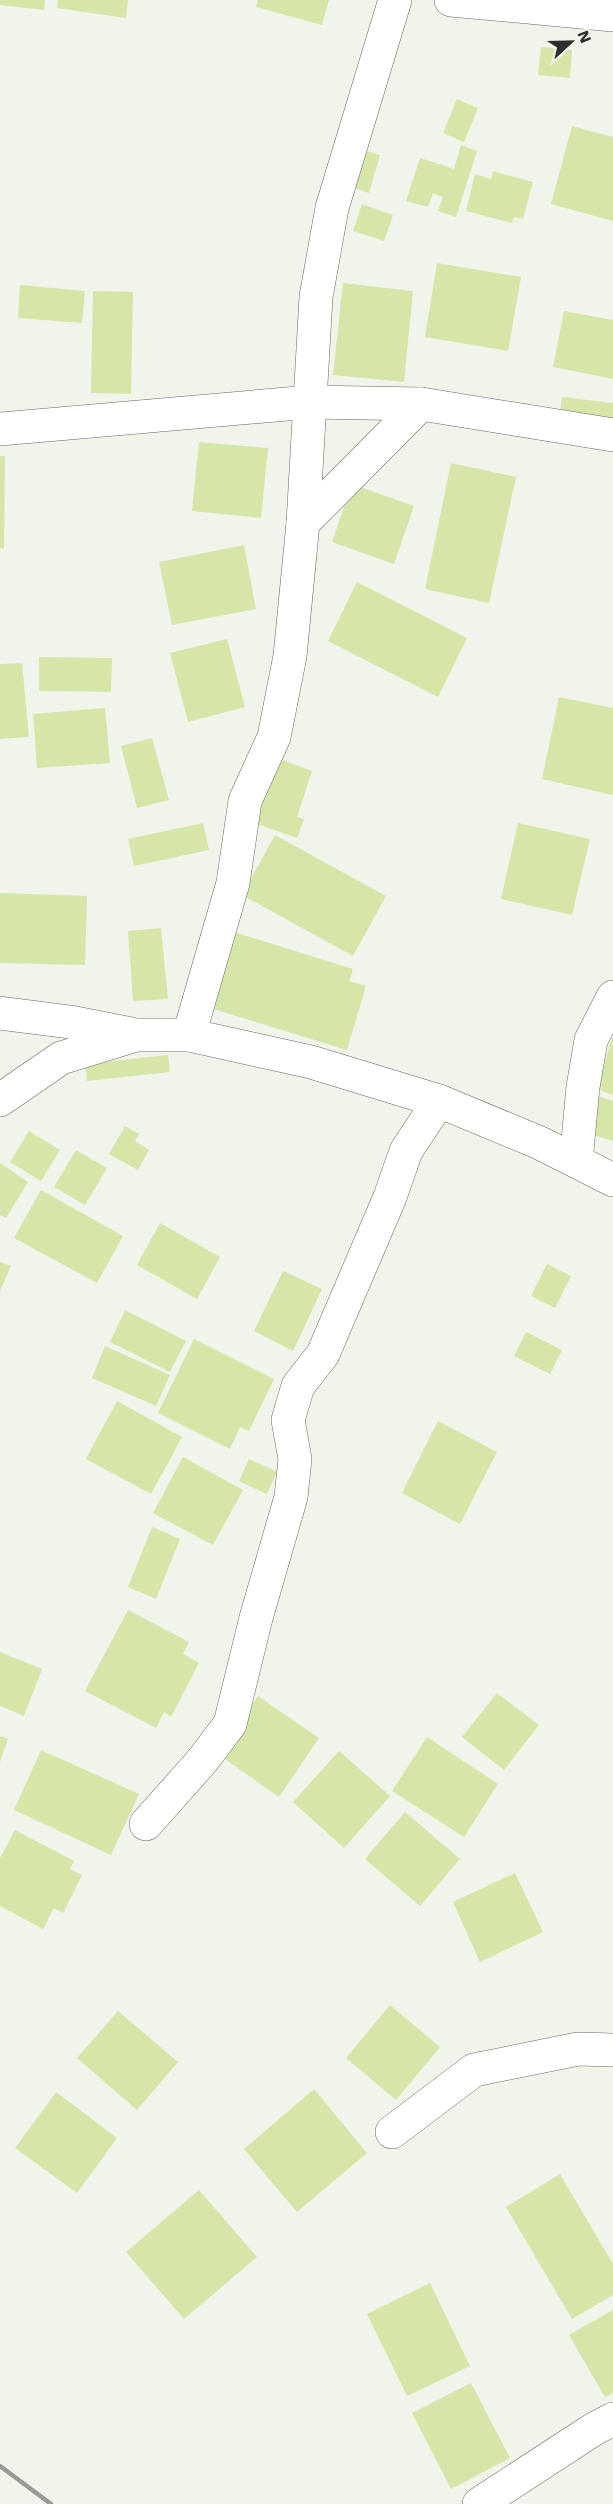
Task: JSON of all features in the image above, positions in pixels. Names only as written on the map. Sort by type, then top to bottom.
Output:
[{"type":"street","points":[[189,1035],[233,883],[245,801],[274,737],[290,656],[303,523],[316,297],[332,208],[395,0]]},
{"type":"street","points":[[451,0],[613,15]]},
{"type":"street","points":[[0,429],[310,402],[421,404],[613,435]]},
{"type":"street","points":[[303,523],[421,404]]},
{"type":"street","points":[[576,1161],[583,1087],[591,1040],[613,997]]},
{"type":"street","points":[[0,1013],[70,1022],[136,1035],[189,1035],[311,1062],[439,1101],[540,1143],[613,1180]]},
{"type":"street","points":[[0,1100],[61,1058],[136,1035]]},
{"type":"street","points":[[146,1824],[202,1761],[230,1724],[256,1618],[291,1497],[295,1459],[288,1420],[298,1386],[323,1354],[390,1197],[406,1151],[439,1101]]},
{"type":"street","points":[[392,2132],[474,2070],[578,2049],[613,2050]]},
{"type":"street","points":[[479,2504],[594,2428],[613,2419]]},
{"type":"building","points":[[0,0],[45,0],[44,10],[0,5]]},
{"type":"building","points":[[58,0],[128,0],[126,18],[57,8]]},
{"type":"building","points":[[258,0],[329,0],[322,25],[256,7]]},
{"type":"building","points":[[541,47],[572,50],[570,78],[538,75]]},
{"type":"building","points":[[457,99],[478,108],[464,142],[443,133]]},
{"type":"building","points":[[572,126],[613,137],[613,221],[551,204]]},
{"type":"building","points":[[461,145],[477,151],[456,217],[438,211],[443,197],[433,193],[428,207],[406,201],[420,158],[454,169]]},
{"type":"building","points":[[362,150],[380,155],[369,193],[351,187]]},
{"type":"building","points":[[493,171],[533,182],[523,219],[514,217],[512,223],[466,211],[475,174],[491,179]]},
{"type":"building","points":[[362,204],[393,215],[384,241],[353,231]]},
{"type":"building","points":[[437,263],[521,277],[508,351],[425,337]]},
{"type":"building","points":[[343,283],[413,291],[404,382],[333,375]]},
{"type":"building","points":[[20,285],[85,291],[82,323],[18,318]]},
{"type":"building","points":[[93,291],[133,292],[131,394],[91,393]]},
{"type":"building","points":[[564,311],[613,320],[613,379],[553,367]]},
{"type":"building","points":[[562,397],[613,403],[613,428],[559,421]]},
{"type":"building","points":[[199,442],[268,448],[261,518],[192,511]]},
{"type":"building","points":[[0,456],[5,456],[4,549],[0,548]]},
{"type":"building","points":[[451,463],[516,477],[489,603],[425,589]]},
{"type":"building","points":[[352,484],[414,506],[394,564],[332,542]]},
{"type":"building","points":[[244,545],[256,609],[172,625],[159,562]]},
{"type":"building","points":[[357,582],[467,638],[438,697],[328,641]]},
{"type":"building","points":[[227,639],[245,707],[188,722],[170,653]]},
{"type":"building","points":[[39,657],[112,658],[111,692],[39,691]]},
{"type":"building","points":[[22,663],[29,737],[0,739],[0,664]]},
{"type":"building","points":[[559,697],[613,708],[613,795],[542,779]]},
{"type":"building","points":[[105,708],[110,763],[37,768],[33,714]]},
{"type":"building","points":[[152,738],[169,800],[137,808],[121,746]]},
{"type":"building","points":[[277,758],[312,771],[297,817],[304,819],[297,838],[254,823]]},
{"type":"building","points":[[203,823],[209,850],[134,866],[128,839]]},
{"type":"building","points":[[518,823],[590,839],[572,915],[501,899]]},
{"type":"building","points":[[275,835],[386,896],[353,956],[242,895]]},
{"type":"building","points":[[0,893],[87,896],[85,965],[0,963]]},
{"type":"building","points":[[161,928],[168,999],[133,1001],[128,931]]},
{"type":"building","points":[[227,930],[353,969],[349,981],[366,986],[347,1050],[204,1006]]},
{"type":"building","points":[[613,1038],[613,1095],[597,1089]]},
{"type":"building","points":[[168,1055],[170,1072],[87,1081],[85,1064]]},
{"type":"building","points":[[594,1095],[613,1101],[613,1141],[583,1132]]},
{"type":"building","points":[[125,1126],[139,1134],[135,1141],[149,1150],[138,1170],[109,1154]]},
{"type":"building","points":[[29,1131],[60,1150],[41,1181],[10,1162]]},
{"type":"building","points":[[76,1150],[107,1168],[85,1205],[54,1187]]},
{"type":"building","points":[[0,1163],[28,1182],[6,1218],[0,1215]]},
{"type":"building","points":[[41,1190],[123,1236],[97,1283],[14,1238]]},
{"type":"building","points":[[160,1223],[220,1257],[197,1299],[137,1265]]},
{"type":"building","points":[[0,1262],[11,1266],[0,1291]]},
{"type":"building","points":[[547,1264],[571,1276],[555,1308],[531,1296]]},
{"type":"building","points":[[283,1271],[322,1289],[293,1351],[254,1331]]},
{"type":"building","points":[[125,1310],[186,1341],[170,1372],[110,1342]]},
{"type":"building","points":[[526,1332],[562,1350],[550,1374],[514,1356]]},
{"type":"building","points":[[194,1339],[274,1379],[249,1431],[240,1427],[230,1449],[158,1413]]},
{"type":"building","points":[[105,1346],[170,1375],[156,1406],[92,1378]]},
{"type":"building","points":[[117,1401],[182,1437],[151,1494],[86,1459]]},
{"type":"building","points":[[438,1421],[497,1452],[460,1524],[402,1493]]},
{"type":"building","points":[[183,1457],[243,1490],[213,1545],[153,1513]]},
{"type":"building","points":[[249,1459],[277,1472],[267,1494],[239,1481]]},
{"type":"building","points":[[152,1527],[180,1539],[156,1599],[128,1587]]},
{"type":"building","points":[[128,1610],[189,1642],[183,1654],[199,1663],[171,1717],[164,1712],[156,1728],[85,1691]]},
{"type":"building","points":[[0,1652],[42,1669],[24,1716],[0,1706]]},
{"type":"building","points":[[497,1693],[539,1725],[504,1770],[462,1737]]},
{"type":"building","points":[[258,1696],[319,1738],[279,1797],[218,1754]]},
{"type":"building","points":[[0,1736],[8,1739],[0,1762]]},
{"type":"building","points":[[427,1737],[498,1784],[464,1837],[392,1791]]},
{"type":"building","points":[[41,1750],[139,1794],[111,1855],[14,1810]]},
{"type":"building","points":[[339,1751],[390,1796],[344,1848],[293,1802]]},
{"type":"building","points":[[405,1812],[460,1859],[420,1906],[365,1859]]},
{"type":"building","points":[[15,1830],[74,1861],[70,1869],[82,1875],[63,1913],[54,1908],[43,1929],[0,1906],[0,1858]]},
{"type":"building","points":[[515,1873],[543,1932],[480,1962],[453,1902]]},
{"type":"building","points":[[390,2005],[440,2047],[396,2100],[346,2058]]},
{"type":"building","points":[[118,2011],[178,2062],[137,2110],[77,2058]]},
{"type":"building","points":[[314,2089],[367,2153],[297,2212],[244,2149]]},
{"type":"building","points":[[56,2092],[117,2138],[77,2193],[15,2148]]},
{"type":"building","points":[[560,2174],[613,2264],[613,2295],[572,2319],[506,2207]]},
{"type":"building","points":[[199,2190],[257,2257],[184,2319],[126,2252]]},
{"type":"building","points":[[430,2283],[470,2366],[407,2396],[367,2314]]},
{"type":"building","points":[[613,2310],[613,2393],[605,2397],[569,2335]]},
{"type":"building","points":[[471,2383],[510,2458],[451,2489],[412,2413]]},
{"type":"railway","points":[[0,2466],[51,2504]]}]
